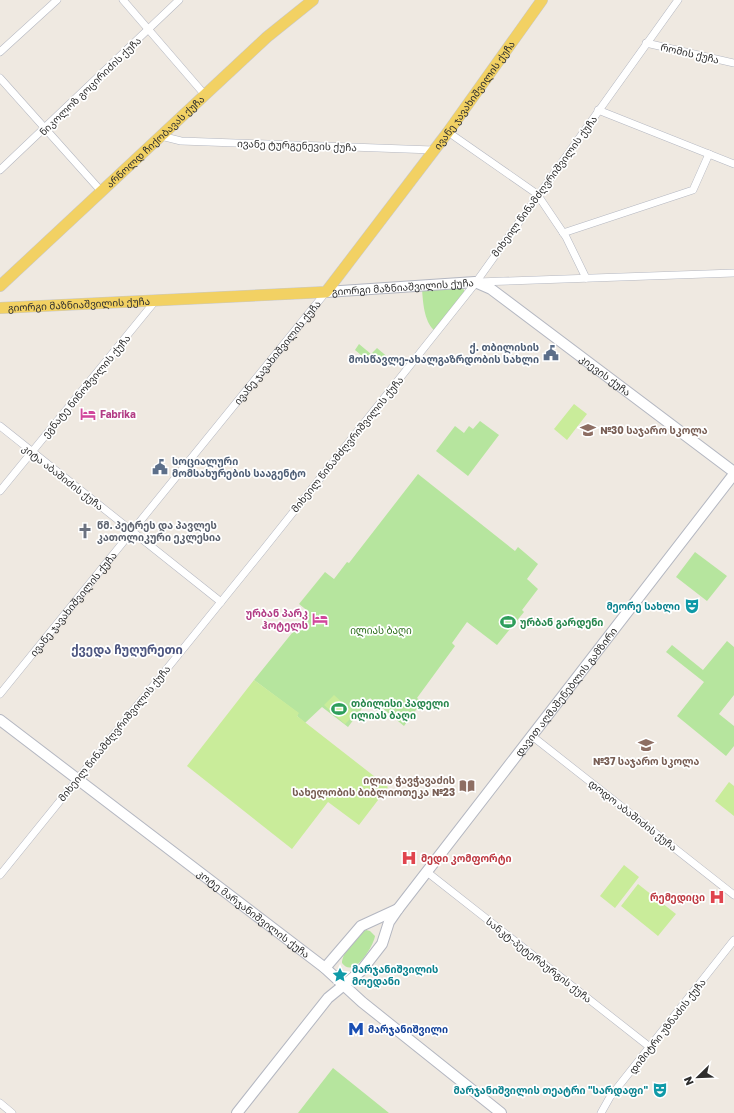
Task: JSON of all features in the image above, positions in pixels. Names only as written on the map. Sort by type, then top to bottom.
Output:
[{"type":"main road","name":"არნოლდ ჩიქობავას ქუჩა","points":[[0,286],[267,37],[313,0]]},
{"type":"main road","name":"ივანე ჯავახიშვილის ქუჩა","points":[[326,292],[448,132],[542,0]]},
{"type":"main road","name":"გიორგი მაზნიაშვილის ქუჩა","points":[[0,308],[326,292],[475,282]]},
{"type":"main road","name":"კიევის ქუჩა","points":[[475,282],[491,289],[734,473]]},
{"type":"main road","name":"დავით აღმაშენებლის გამზირი","points":[[384,935],[389,922],[398,909],[734,473]]},
{"type":"main road","name":"კოტე მარჯანიშვილის ქუჩა","points":[[0,720],[325,968],[342,985],[406,1038],[501,1113]]},
{"type":"main road","name":"დავით აღმაშენებლის გამზირი","points":[[371,921],[398,909]]},
{"type":"main road","points":[[237,1113],[328,998],[360,971],[382,944],[384,935],[379,924],[371,921],[361,926],[325,968]]},
{"type":"street","points":[[0,52],[57,0]]},
{"type":"street","points":[[123,0],[205,96]]},
{"type":"street","name":"ნიკოლოზ გოცირიძის ქუჩა","points":[[0,170],[45,129],[179,0]]},
{"type":"street","name":"მიხეილ წინამძღვრიშვილის ქუჩა","points":[[0,875],[221,602],[475,282],[678,0]]},
{"type":"street","name":"რომის ქუჩა","points":[[646,43],[734,63]]},
{"type":"street","points":[[0,78],[101,191]]},
{"type":"street","points":[[598,110],[734,164]]},
{"type":"street","points":[[448,132],[537,194],[563,233],[586,278]]},
{"type":"street","name":"ივანე ტურგენევის ქუჩა","points":[[161,136],[181,141],[433,150]]},
{"type":"street","points":[[563,233],[693,190],[709,154]]},
{"type":"street","name":"გიორგი მაზნიაშვილის ქუჩა","points":[[475,282],[734,273]]},
{"type":"street","name":"ივანე ჯავახიშვილის ქუჩა","points":[[0,694],[326,292]]},
{"type":"street","name":"ეგნატე ნინოშვილის ქუჩა","points":[[0,491],[156,300]]},
{"type":"street","name":"კიტა აბაშიძის ქუჩა","points":[[0,426],[221,602]]},
{"type":"street","name":"დოდო აბაშიძის ქუჩა","points":[[532,736],[734,894]]},
{"type":"street","name":"სანკტ-პეტერბურგის ქუჩა","points":[[427,872],[650,1048]]},
{"type":"street","name":"დიმიტრი უზნაძის ქუჩა","points":[[601,1113],[610,1097],[734,940]]},
{"type":"street","points":[[0,1103],[12,1113]]},
{"type":"green space","points":[[462,287],[464,293],[434,330],[428,322],[426,316],[422,289]]},
{"type":"green space","points":[[359,344],[371,354],[377,348],[390,359],[383,367],[376,361],[373,365],[355,350]]},
{"type":"green space","points":[[574,404],[587,414],[567,440],[554,429]]},
{"type":"green space","points":[[480,421],[499,435],[468,476],[436,451],[455,426],[464,433],[469,426],[473,429]]},
{"type":"green space","name":"ილიას ბაღი","points":[[418,474],[515,551],[518,547],[538,564],[527,579],[538,589],[522,610],[524,612],[497,645],[467,622],[452,643],[455,646],[417,698],[422,702],[404,726],[370,698],[348,727],[322,707],[305,723],[297,716],[298,713],[254,680],[309,612],[299,604],[325,572],[334,579],[347,562],[349,563]]},
{"type":"green space","points":[[695,552],[727,576],[707,601],[676,577]]},
{"type":"green space","points":[[727,641],[734,647],[734,695],[719,714],[734,726],[734,746],[726,756],[677,716],[704,682],[666,652],[672,645],[703,670]]},
{"type":"green space","points":[[254,680],[299,713],[297,716],[388,787],[359,825],[328,802],[292,849],[187,766]]},
{"type":"green space","name":"თბილისი პადელი ილიას ბაღი","points":[[334,695],[355,714],[345,724],[324,705]]},
{"type":"green space","points":[[729,782],[734,786],[734,816],[715,801]]},
{"type":"green space","points":[[624,865],[639,877],[615,908],[600,896]]},
{"type":"green space","points":[[638,884],[676,914],[658,936],[621,906]]},
{"type":"green space","points":[[366,930],[370,931],[375,936],[371,946],[363,959],[352,967],[347,967],[342,963],[344,954],[354,940]]},
{"type":"green space","points":[[333,1068],[389,1113],[298,1113]]},
{"type":"place","name":"ქ. თბილისის მოსწავლე-ახალგაზრდობის სახლი","points":[[551,353]]},
{"type":"place","name":"Fabrika","points":[[88,414]]},
{"type":"place","name":"№30 საჯარო სკოლა","points":[[588,430]]},
{"type":"place","name":"სოციალური მომსახურების სააგენტო","points":[[160,467]]},
{"type":"place","name":"წმ. პეტრეს და პავლეს კათოლიკური ეკლესია","points":[[85,531]]},
{"type":"place","name":"მეორე სახლი","points":[[692,606]]},
{"type":"place","name":"ურბან პარკ ჰოტელს","points":[[320,619]]},
{"type":"place","name":"ურბან გარდენი","points":[[508,622]]},
{"type":"place","name":"თბილისი პადელი ილიას ბაღი","points":[[339,709]]},
{"type":"place","name":"№37 საჯარო სკოლა","points":[[646,745]]},
{"type":"place","name":"ილია ჭავჭავაძის სახელობის ბიბლიოთეკა №23","points":[[467,786]]},
{"type":"place","name":"მედი კომფორტი","points":[[409,858]]},
{"type":"place","name":"რემედიცი","points":[[717,897]]},
{"type":"place","name":"მარჯანიშვილის მოედანი","points":[[340,975]]},
{"type":"place","name":"მარჯანიშვილი","points":[[356,1029]]},
{"type":"place","name":"მარჯანიშვილის თეატრი \"სარდაფი\"","points":[[660,1090]]},
{"type":"district","name":"ქვედა ჩუღურეთი","points":[[127,649]]}]
